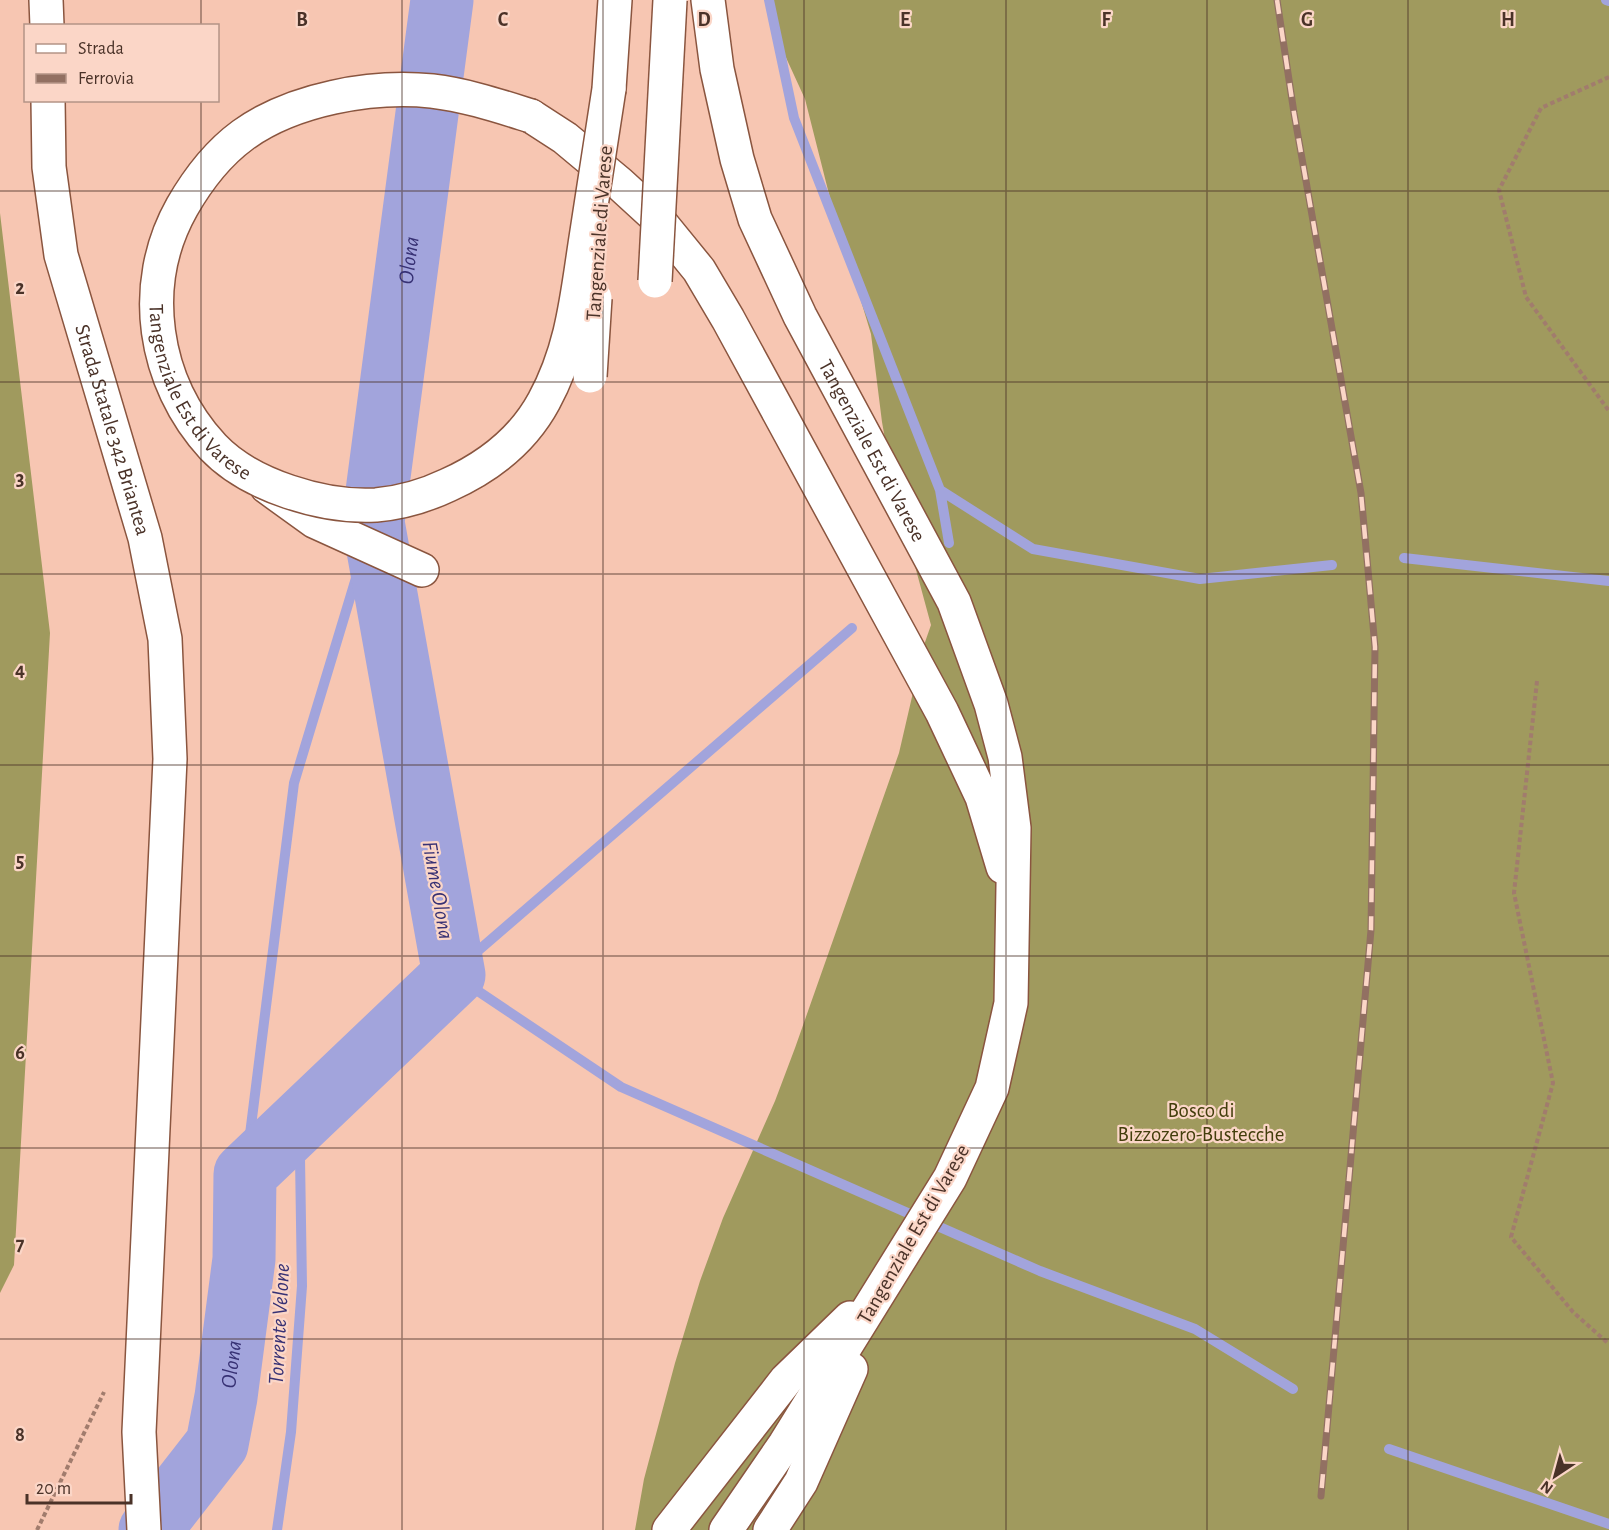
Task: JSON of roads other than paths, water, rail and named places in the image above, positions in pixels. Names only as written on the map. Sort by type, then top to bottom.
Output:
[{"type":"main road","points":[[46,0],[47,24]]},
{"type":"main road","name":"Tangenziale Est di Varese","points":[[615,0],[609,89],[572,329],[559,371],[543,404],[520,436],[496,458],[464,478],[434,491],[377,505],[339,504],[287,492],[251,476],[215,449],[191,418],[170,380],[158,331],[156,301],[157,277],[164,247],[174,221],[191,190],[211,164],[240,137],[278,115],[333,98],[398,90],[433,91],[494,104],[531,116],[565,138],[619,183],[655,216],[699,270],[728,319],[942,712],[982,797],[1014,906]]},
{"type":"main road","points":[[655,280],[670,0]]},
{"type":"main road","name":"Tangenziale Est di Varese","points":[[708,0],[717,69],[737,159],[755,219],[800,316],[954,603],[991,704],[1005,757],[1014,828],[1011,1003],[992,1088],[950,1178],[785,1444],[726,1530]]},
{"type":"main road","name":"Tangenziale di Varese","points":[[590,376],[609,89]]},
{"type":"main road","name":"Strada Statale 342 Briantea","points":[[48,102],[49,167],[61,255],[145,538],[165,639],[170,759],[139,1432],[144,1530]]},
{"type":"main road","points":[[251,476],[314,521],[422,570]]},
{"type":"main road","points":[[669,1530],[786,1380],[886,1283]]},
{"type":"main road","points":[[770,1530],[801,1482],[833,1413],[886,1283]]},
{"type":"waterway","name":"Fiume Olona","points":[[150,1530],[217,1444],[226,1397],[244,1259],[245,1174],[454,975],[373,522],[442,0]]},
{"type":"waterway","points":[[769,0],[794,118],[940,490],[949,543]]},
{"type":"waterway","points":[[940,490],[1033,549],[1200,579],[1332,565]]},
{"type":"waterway","points":[[245,1174],[294,783],[373,522]]},
{"type":"waterway","points":[[1404,558],[1609,581]]},
{"type":"waterway","points":[[852,628],[472,956],[454,975],[621,1087],[1040,1271],[1195,1329],[1293,1389]]},
{"type":"waterway","name":"Torrente Velone","points":[[277,1530],[291,1432],[302,1286],[300,1158],[303,1120]]},
{"type":"waterway","points":[[1389,1449],[1609,1524]]},
{"type":"railway","points":[[1277,0],[1294,113],[1361,493],[1375,647],[1371,930],[1321,1496]]},
{"type":"water label","name":"Olona","points":[[408,261]]},
{"type":"water label","name":"Olona","points":[[229,1363]]},
{"type":"park label","name":"Bosco di Bizzozero-Bustecche","points":[[1201,1122]]}]
